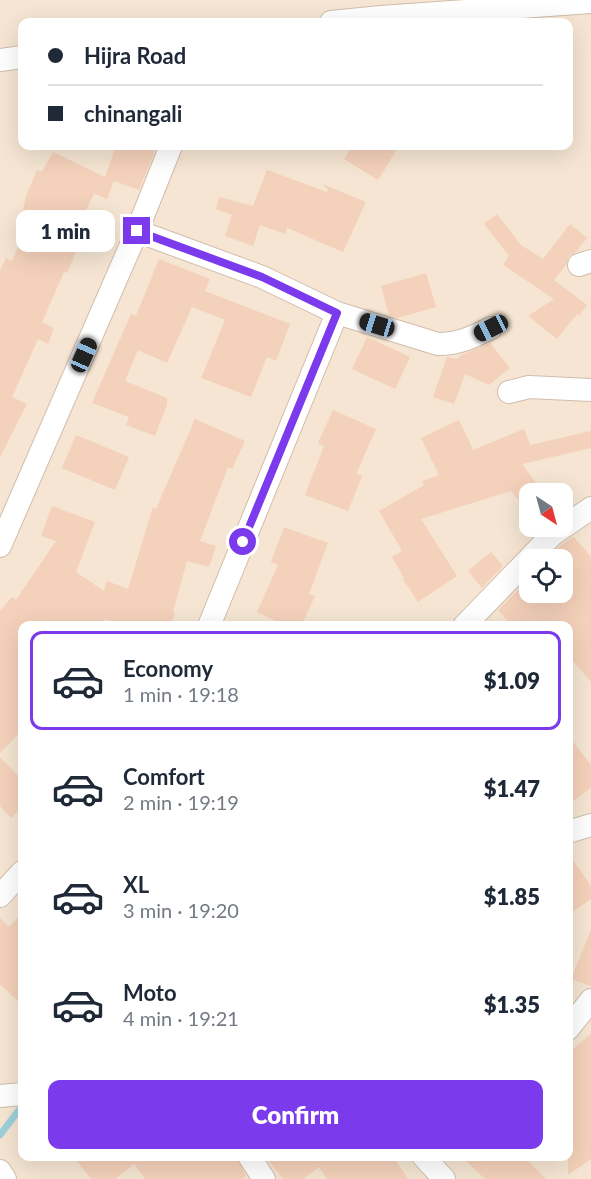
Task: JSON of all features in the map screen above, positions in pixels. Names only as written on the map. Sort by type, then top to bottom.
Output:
[{"type":"street","points":[[371,18],[591,2]]},
{"type":"street","points":[[0,60],[18,58]]},
{"type":"street","points":[[0,546],[137,231],[169,150]]},
{"type":"street","points":[[137,231],[262,277],[337,313],[438,344],[453,344],[472,338],[491,328]]},
{"type":"street","points":[[211,621],[337,313]]},
{"type":"street","points":[[509,392],[529,387],[591,390]]},
{"type":"street","points":[[469,621],[552,535],[591,508]]},
{"type":"street","points":[[573,830],[591,825]]},
{"type":"street","points":[[0,896],[18,876]]},
{"type":"street","points":[[573,1023],[591,1000]]},
{"type":"street","points":[[0,1096],[18,1094]]},
{"type":"street","points":[[252,1161],[264,1179]]},
{"type":"street","points":[[0,1171],[5,1179]]},
{"type":"shaded area","points":[[0,0],[591,0],[591,1179],[0,1179]]},
{"type":"building","points":[[115,150],[155,150],[139,190],[114,181],[107,199],[94,193],[73,238],[76,239],[71,250],[76,252],[67,273],[64,272],[42,322],[54,328],[48,344],[38,339],[12,397],[27,404],[0,457],[0,271],[6,258],[12,261],[32,213],[23,210],[26,196],[37,170],[42,172],[53,152],[105,177]]},
{"type":"building","points":[[350,150],[397,150],[378,180],[344,159]]},
{"type":"building","points":[[267,170],[327,192],[323,184],[366,202],[343,252],[287,228],[285,234],[260,225],[253,246],[225,236],[232,215],[216,209],[219,197],[253,206]]},
{"type":"building","points":[[497,214],[521,245],[543,259],[570,224],[587,238],[569,257],[566,265],[554,280],[587,305],[557,339],[528,316],[554,299],[503,265],[509,256],[484,224]]},
{"type":"building","points":[[159,259],[210,279],[205,291],[290,324],[276,361],[267,357],[251,397],[201,378],[225,320],[192,307],[167,363],[138,350],[125,381],[167,398],[167,405],[155,436],[126,425],[129,417],[92,403],[131,314],[136,316]]},
{"type":"building","points":[[426,273],[436,307],[398,318],[389,315],[381,286]]},
{"type":"building","points":[[367,337],[410,357],[395,389],[352,369]]},
{"type":"building","points":[[490,343],[510,368],[489,385],[465,374],[454,404],[433,397],[447,357],[457,359],[463,354]]},
{"type":"building","points":[[333,410],[376,429],[356,474],[362,476],[348,511],[305,495],[324,446],[318,443]]},
{"type":"building","points":[[195,419],[245,441],[232,469],[228,467],[200,541],[216,546],[209,567],[187,561],[172,621],[109,621],[105,619],[104,621],[18,621],[18,734],[0,753],[0,611],[12,597],[16,600],[56,541],[41,536],[52,506],[95,522],[76,572],[104,591],[107,581],[128,589],[153,507],[156,509]]},
{"type":"building","points":[[459,420],[463,433],[465,432],[473,450],[524,429],[530,445],[591,431],[591,448],[522,464],[536,483],[519,483],[519,501],[511,491],[421,519],[457,576],[418,602],[392,557],[402,551],[379,511],[424,485],[422,481],[439,475],[421,438]]},
{"type":"building","points":[[76,435],[129,457],[115,490],[62,468]]},
{"type":"building","points":[[284,527],[328,543],[309,594],[315,596],[303,621],[276,621],[257,612],[278,565],[271,562]]},
{"type":"building","points":[[574,537],[591,557],[591,682],[573,661],[573,621],[508,621],[498,610],[519,589],[519,603],[573,603],[573,549],[557,549]]},
{"type":"building","points":[[491,552],[503,566],[482,588],[468,571]]},
{"type":"building","points":[[573,742],[591,765],[591,788],[573,801]]},
{"type":"building","points":[[0,757],[18,776],[18,811],[11,818],[0,806]]},
{"type":"building","points":[[573,860],[591,886],[591,899],[573,912]]},
{"type":"building","points":[[18,917],[18,1001],[0,984],[0,918],[9,927]]},
{"type":"building","points":[[591,932],[591,986],[573,980],[573,974]]},
{"type":"building","points":[[591,1034],[591,1159],[568,1175],[568,1161],[573,1161],[573,1049]]},
{"type":"building","points":[[77,1161],[238,1161],[246,1176],[242,1179],[145,1179],[134,1164],[115,1179],[91,1179]]},
{"type":"building","points":[[269,1161],[396,1161],[408,1179],[327,1179],[319,1167],[303,1179],[283,1179]]},
{"type":"building","points":[[466,1161],[528,1161],[546,1179],[485,1179]]},
{"type":"waterway","points":[[0,1135],[18,1111]]},
{"type":"route","points":[[137,231],[262,277],[337,313],[243,542]]}]
